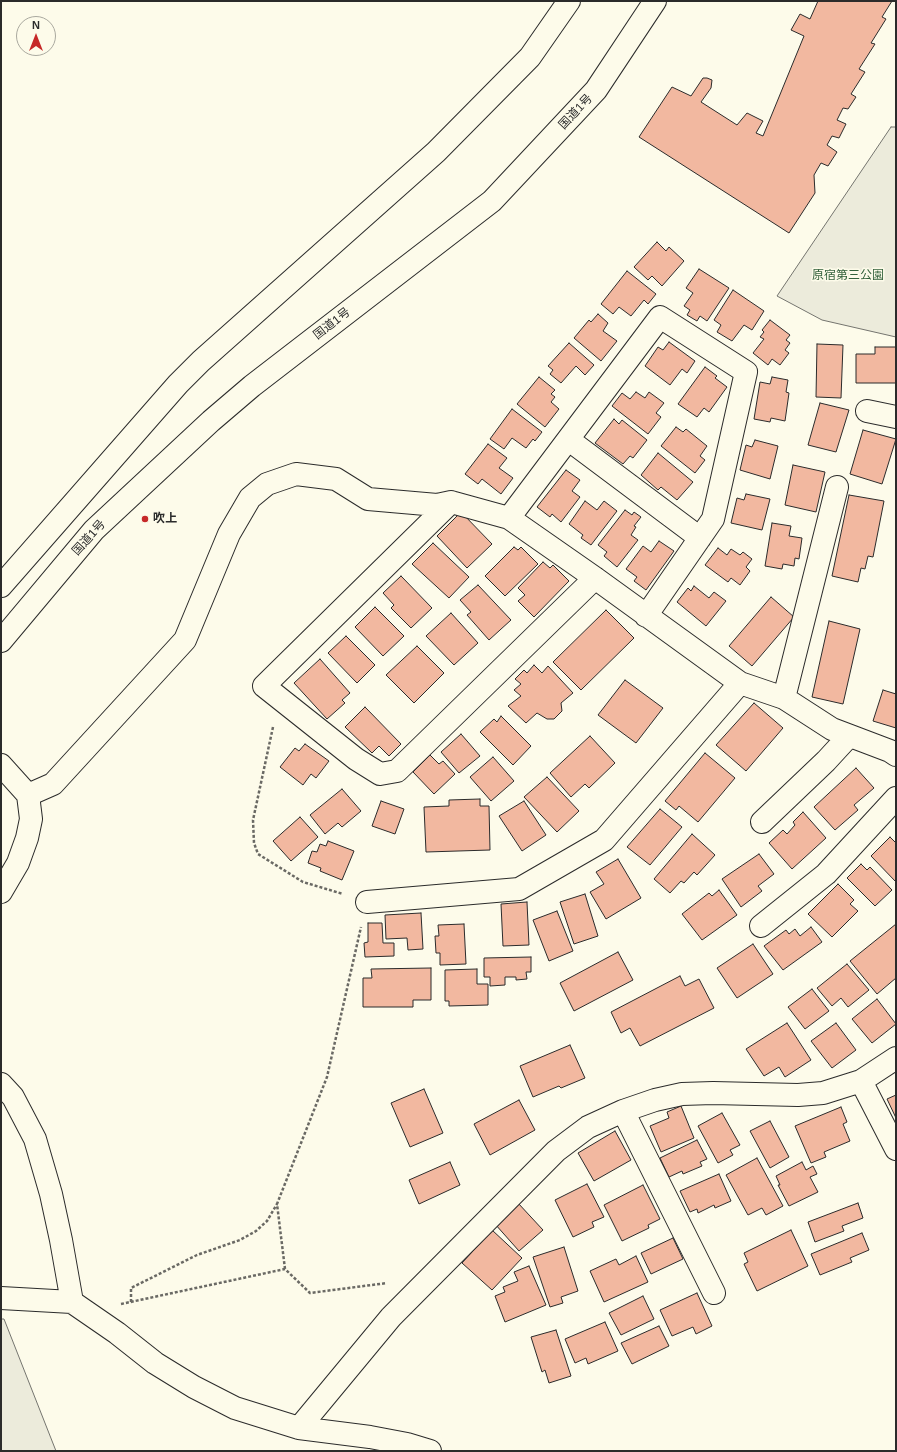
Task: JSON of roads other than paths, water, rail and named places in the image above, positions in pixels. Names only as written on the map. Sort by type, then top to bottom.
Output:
[{"type":"main road","points":[[1,586],[178,384],[201,361],[436,152],[530,57],[569,1]]},
{"type":"main road","name":"国道1号","points":[[1,641],[94,530],[211,421],[252,386],[492,201],[596,90],[655,1]]},
{"type":"main road","points":[[509,518],[660,317],[746,372],[713,519],[646,616]]},
{"type":"main road","points":[[867,411],[896,417]]},
{"type":"main road","points":[[569,440],[700,538]]},
{"type":"main road","points":[[28,795],[53,784],[185,640],[229,534],[250,498],[267,484],[296,474],[336,479],[368,500],[444,503],[509,518],[740,683],[784,698],[832,729],[890,751],[896,755]]},
{"type":"main road","points":[[784,698],[837,487]]},
{"type":"main road","points":[[444,503],[264,686],[356,759],[380,774],[397,771],[595,578]]},
{"type":"main road","points":[[367,902],[519,889],[604,840],[740,683]]},
{"type":"main road","points":[[762,822],[826,761],[849,736]]},
{"type":"main road","points":[[1,765],[28,795],[31,819],[27,838],[18,863],[1,892]]},
{"type":"main road","points":[[761,926],[826,874],[896,798]]},
{"type":"main road","points":[[299,1428],[408,1300],[556,1151],[588,1128],[624,1111],[655,1100],[682,1094],[713,1093],[798,1095],[824,1093],[861,1081],[896,1058]]},
{"type":"main road","points":[[861,1081],[896,1149]]},
{"type":"main road","points":[[1,1084],[13,1097],[35,1139],[51,1194],[61,1240],[79,1306]]},
{"type":"main road","points":[[624,1111],[714,1293]]},
{"type":"main road","points":[[1,1298],[79,1306],[117,1332],[155,1363],[235,1408],[299,1428],[370,1437],[407,1444],[430,1451]]},
{"type":"place","name":"吹上","points":[[145,519]]},
{"type":"park label","name":"原宿第三公園","points":[[848,276]]}]
